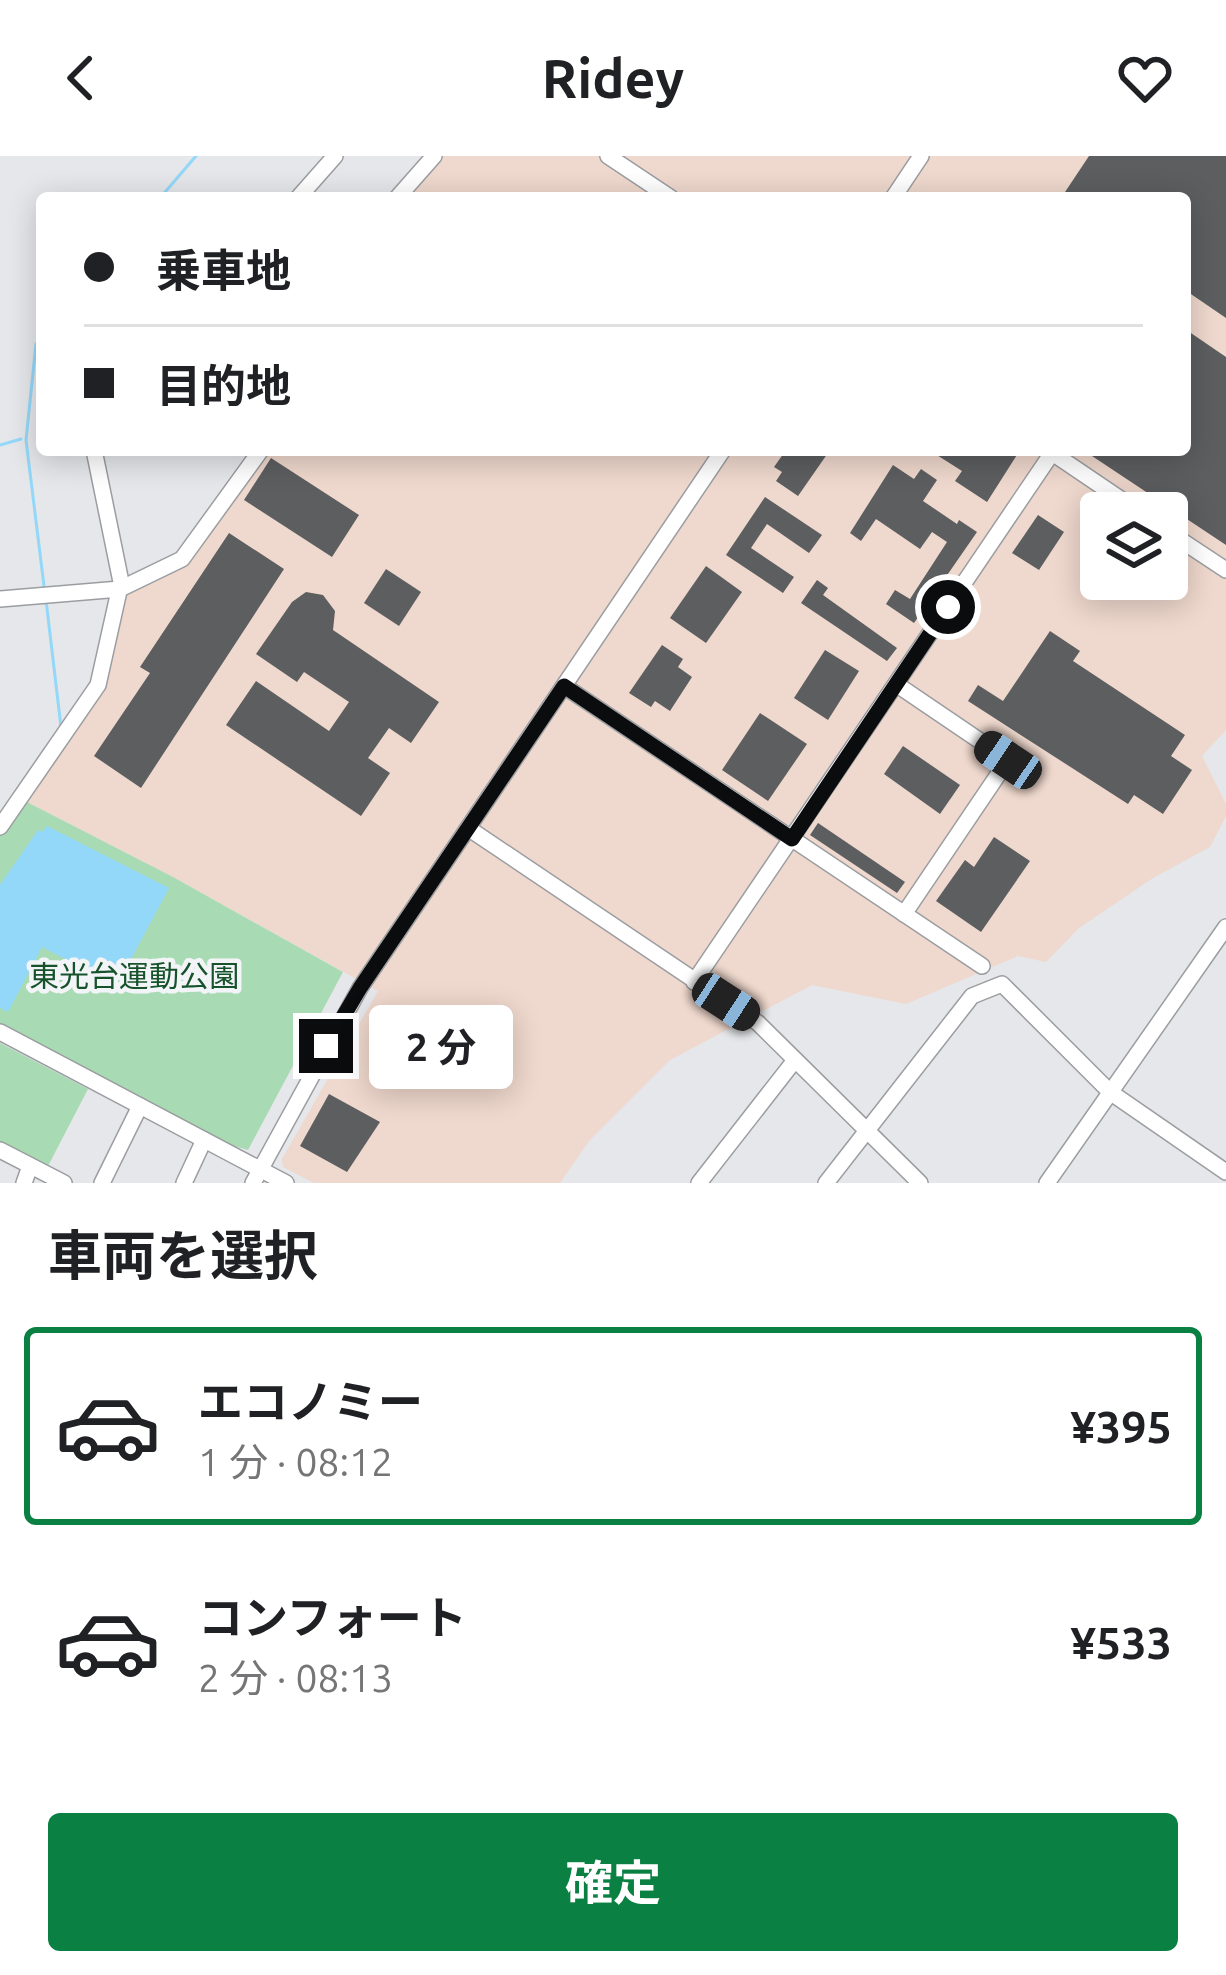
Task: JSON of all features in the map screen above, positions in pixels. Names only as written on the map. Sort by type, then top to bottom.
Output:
[{"type":"street","points":[[303,192],[335,156]]},
{"type":"street","points":[[402,192],[434,156]]},
{"type":"street","points":[[608,156],[662,192]]},
{"type":"street","points":[[897,192],[921,156]]},
{"type":"street","points":[[0,827],[98,685],[120,589],[95,456]]},
{"type":"street","points":[[1,597],[120,589],[182,559],[256,456]]},
{"type":"street","points":[[256,1176],[339,1023],[719,456]]},
{"type":"street","points":[[694,982],[1047,456]]},
{"type":"street","points":[[1057,456],[1110,492]]},
{"type":"street","points":[[1188,544],[1226,570]]},
{"type":"street","points":[[896,684],[1008,760],[904,914]]},
{"type":"street","points":[[564,686],[982,966]]},
{"type":"street","points":[[468,828],[758,1023],[920,1183]]},
{"type":"street","points":[[1047,1183],[1226,927]]},
{"type":"street","points":[[826,1183],[972,996],[1002,984],[1110,1092],[1226,1172]]},
{"type":"street","points":[[0,1032],[204,1140],[256,1176],[286,1183]]},
{"type":"street","points":[[699,1183],[795,1060]]},
{"type":"street","points":[[102,1183],[140,1106]]},
{"type":"street","points":[[184,1183],[204,1140]]},
{"type":"street","points":[[0,1150],[64,1183]]},
{"type":"street","points":[[24,1183],[30,1166]]},
{"type":"shaded area","points":[[441,156],[1226,156],[1226,730],[1202,756],[1226,804],[1226,816],[1210,847],[1153,878],[1079,928],[1046,962],[1018,956],[906,1004],[812,985],[670,1060],[589,1141],[560,1183],[314,1183],[283,1167],[282,1159],[378,991],[23,800],[101,693],[127,593],[186,563],[263,456],[1191,456],[1191,192],[409,192]]},
{"type":"green space","name":"東光台運動公園","points":[[23,800],[343,972],[248,1150],[214,1140],[0,1027],[0,834]]},
{"type":"green space","points":[[0,1043],[88,1089],[47,1168],[0,1144]]},
{"type":"water","points":[[47,826],[169,888],[129,963],[112,983],[42,947],[8,1012],[0,1008],[0,885],[38,830]]},
{"type":"building","points":[[1089,156],[1226,156],[1226,318],[1191,294],[1191,192],[1065,192]]},
{"type":"building","points":[[1191,333],[1226,357],[1226,545],[1188,520],[1188,492],[1146,492],[1092,456],[1191,456]]},
{"type":"building","points":[[782,456],[826,456],[798,496],[776,481],[782,472],[774,467]]},
{"type":"building","points":[[938,456],[1016,456],[987,502],[955,481],[962,471]]},
{"type":"building","points":[[271,458],[359,515],[332,557],[244,500]]},
{"type":"building","points":[[893,465],[914,479],[921,469],[937,480],[923,501],[977,532],[914,623],[886,604],[895,590],[910,599],[947,542],[932,532],[920,549],[876,519],[861,541],[850,533]]},
{"type":"building","points":[[765,497],[822,535],[809,553],[767,524],[751,548],[794,577],[783,593],[726,555]]},
{"type":"building","points":[[1038,515],[1064,532],[1039,570],[1012,553]]},
{"type":"building","points":[[229,533],[284,569],[141,788],[94,756],[150,673],[140,667]]},
{"type":"building","points":[[706,566],[742,592],[706,643],[670,618]]},
{"type":"building","points":[[386,569],[421,592],[399,626],[364,603]]},
{"type":"building","points":[[817,580],[828,588],[823,595],[897,648],[887,661],[801,603]]},
{"type":"building","points":[[306,592],[323,595],[335,611],[333,630],[439,702],[411,743],[389,728],[368,758],[390,773],[361,816],[226,725],[256,681],[329,731],[349,702],[304,672],[297,682],[256,654],[292,602]]},
{"type":"building","points":[[1050,631],[1080,651],[1073,661],[1185,735],[1171,756],[1192,770],[1163,814],[1134,795],[1128,804],[968,701],[978,685],[1003,701]]},
{"type":"building","points":[[662,645],[683,659],[678,667],[692,677],[670,711],[655,701],[651,707],[629,693]]},
{"type":"building","points":[[825,650],[859,671],[828,720],[794,698]]},
{"type":"building","points":[[760,713],[807,744],[768,801],[722,770]]},
{"type":"building","points":[[903,746],[960,785],[940,814],[884,774]]},
{"type":"building","points":[[818,823],[905,882],[897,893],[810,835]]},
{"type":"building","points":[[994,837],[1030,861],[981,932],[936,901],[965,860],[974,867]]},
{"type":"building","points":[[329,1094],[380,1122],[347,1172],[300,1146]]},
{"type":"waterway","points":[[165,192],[196,156]]},
{"type":"waterway","points":[[36,344],[26,440],[44,586]]},
{"type":"waterway","points":[[0,445],[21,439]]},
{"type":"waterway","points":[[46,600],[61,727]]},
{"type":"route","points":[[326,1046],[360,988],[564,686],[792,839],[948,607]]}]
